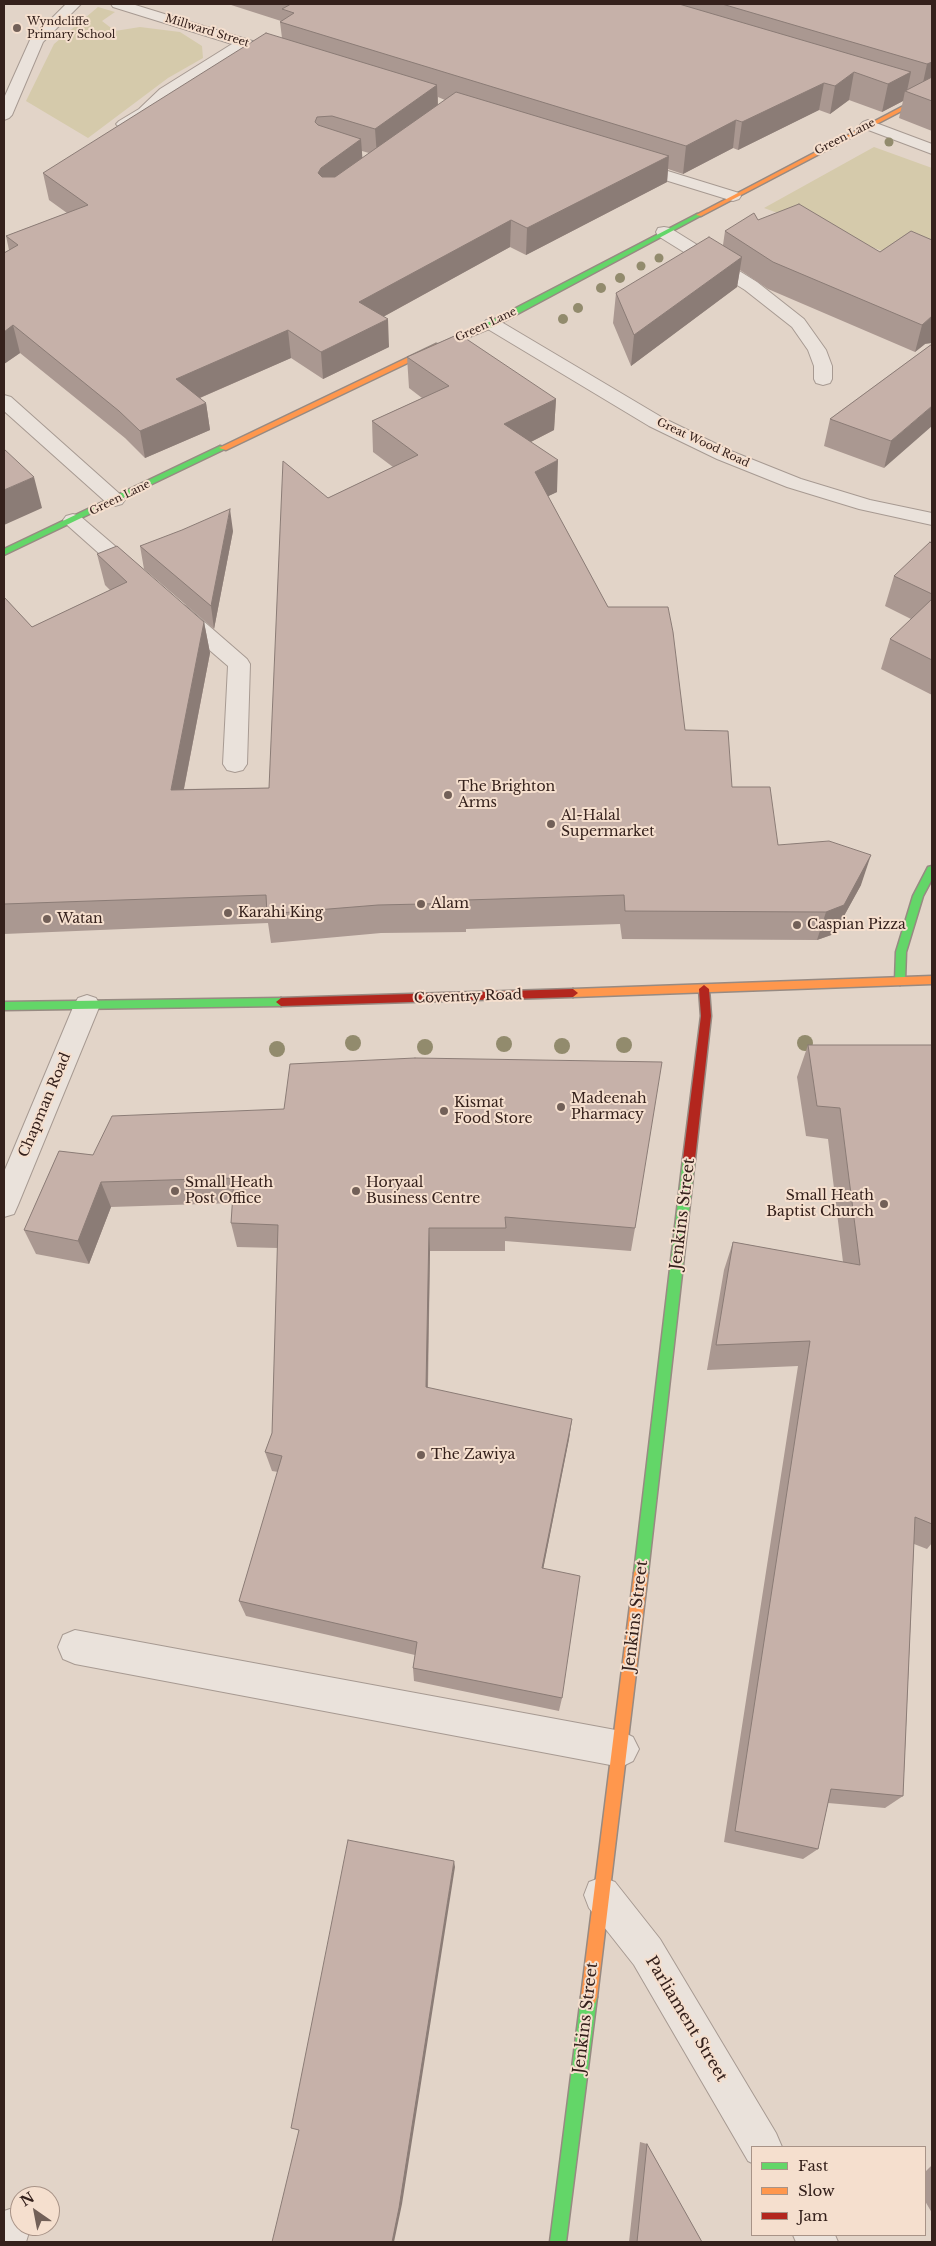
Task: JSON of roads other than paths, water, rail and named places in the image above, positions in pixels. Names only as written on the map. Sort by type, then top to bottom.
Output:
[{"type":"street","points":[[4,115],[17,68],[37,40],[74,4]]},
{"type":"street","name":"Millward Street","points":[[118,4],[299,60]]},
{"type":"street","points":[[122,20],[140,10]]},
{"type":"street","points":[[109,132],[144,112],[165,92],[244,43]]},
{"type":"street","points":[[902,93],[927,96]]},
{"type":"street","name":"Green Lane","points":[[4,552],[435,348],[492,324],[868,125],[927,96]]},
{"type":"street","points":[[868,125],[932,149]]},
{"type":"street","points":[[622,162],[733,196]]},
{"type":"street","points":[[664,232],[751,286],[798,323],[817,350],[823,366],[823,379]]},
{"type":"street","name":"Great Wood Road","points":[[492,324],[656,422],[724,455],[794,483],[866,505],[932,519]]},
{"type":"street","points":[[4,401],[116,500]]},
{"type":"street","points":[[73,520],[239,664],[235,764]]},
{"type":"street","points":[[900,980],[901,952],[918,896],[932,870]]},
{"type":"street","name":"Coventry Road","points":[[4,1006],[363,1001],[932,980]]},
{"type":"street","name":"Jenkins Street","points":[[558,2242],[621,1749],[706,1016],[704,989]]},
{"type":"street","name":"Chapman Road","points":[[4,1204],[87,1005]]},
{"type":"street","points":[[75,1647],[621,1749]]},
{"type":"street","name":"Parliament Street","points":[[602,1895],[647,1952],[761,2146]]},
{"type":"place","name":"Wyndcliffe Primary School","points":[[17,28]]},
{"type":"place","name":"The Brighton Arms","points":[[448,795]]},
{"type":"place","name":"Al-Halal Supermarket","points":[[551,824]]},
{"type":"place","name":"Alam","points":[[421,904]]},
{"type":"place","name":"Karahi King","points":[[228,913]]},
{"type":"place","name":"Watan","points":[[47,919]]},
{"type":"place","name":"Caspian Pizza","points":[[797,925]]},
{"type":"place","name":"Madeenah Pharmacy","points":[[561,1107]]},
{"type":"place","name":"Kismat Food Store","points":[[444,1111]]},
{"type":"place","name":"Small Heath Post Office","points":[[175,1191]]},
{"type":"place","name":"Horyaal Business Centre","points":[[356,1191]]},
{"type":"place","name":"Small Heath Baptist Church","points":[[884,1204]]},
{"type":"place","name":"The Zawiya","points":[[421,1455]]}]
